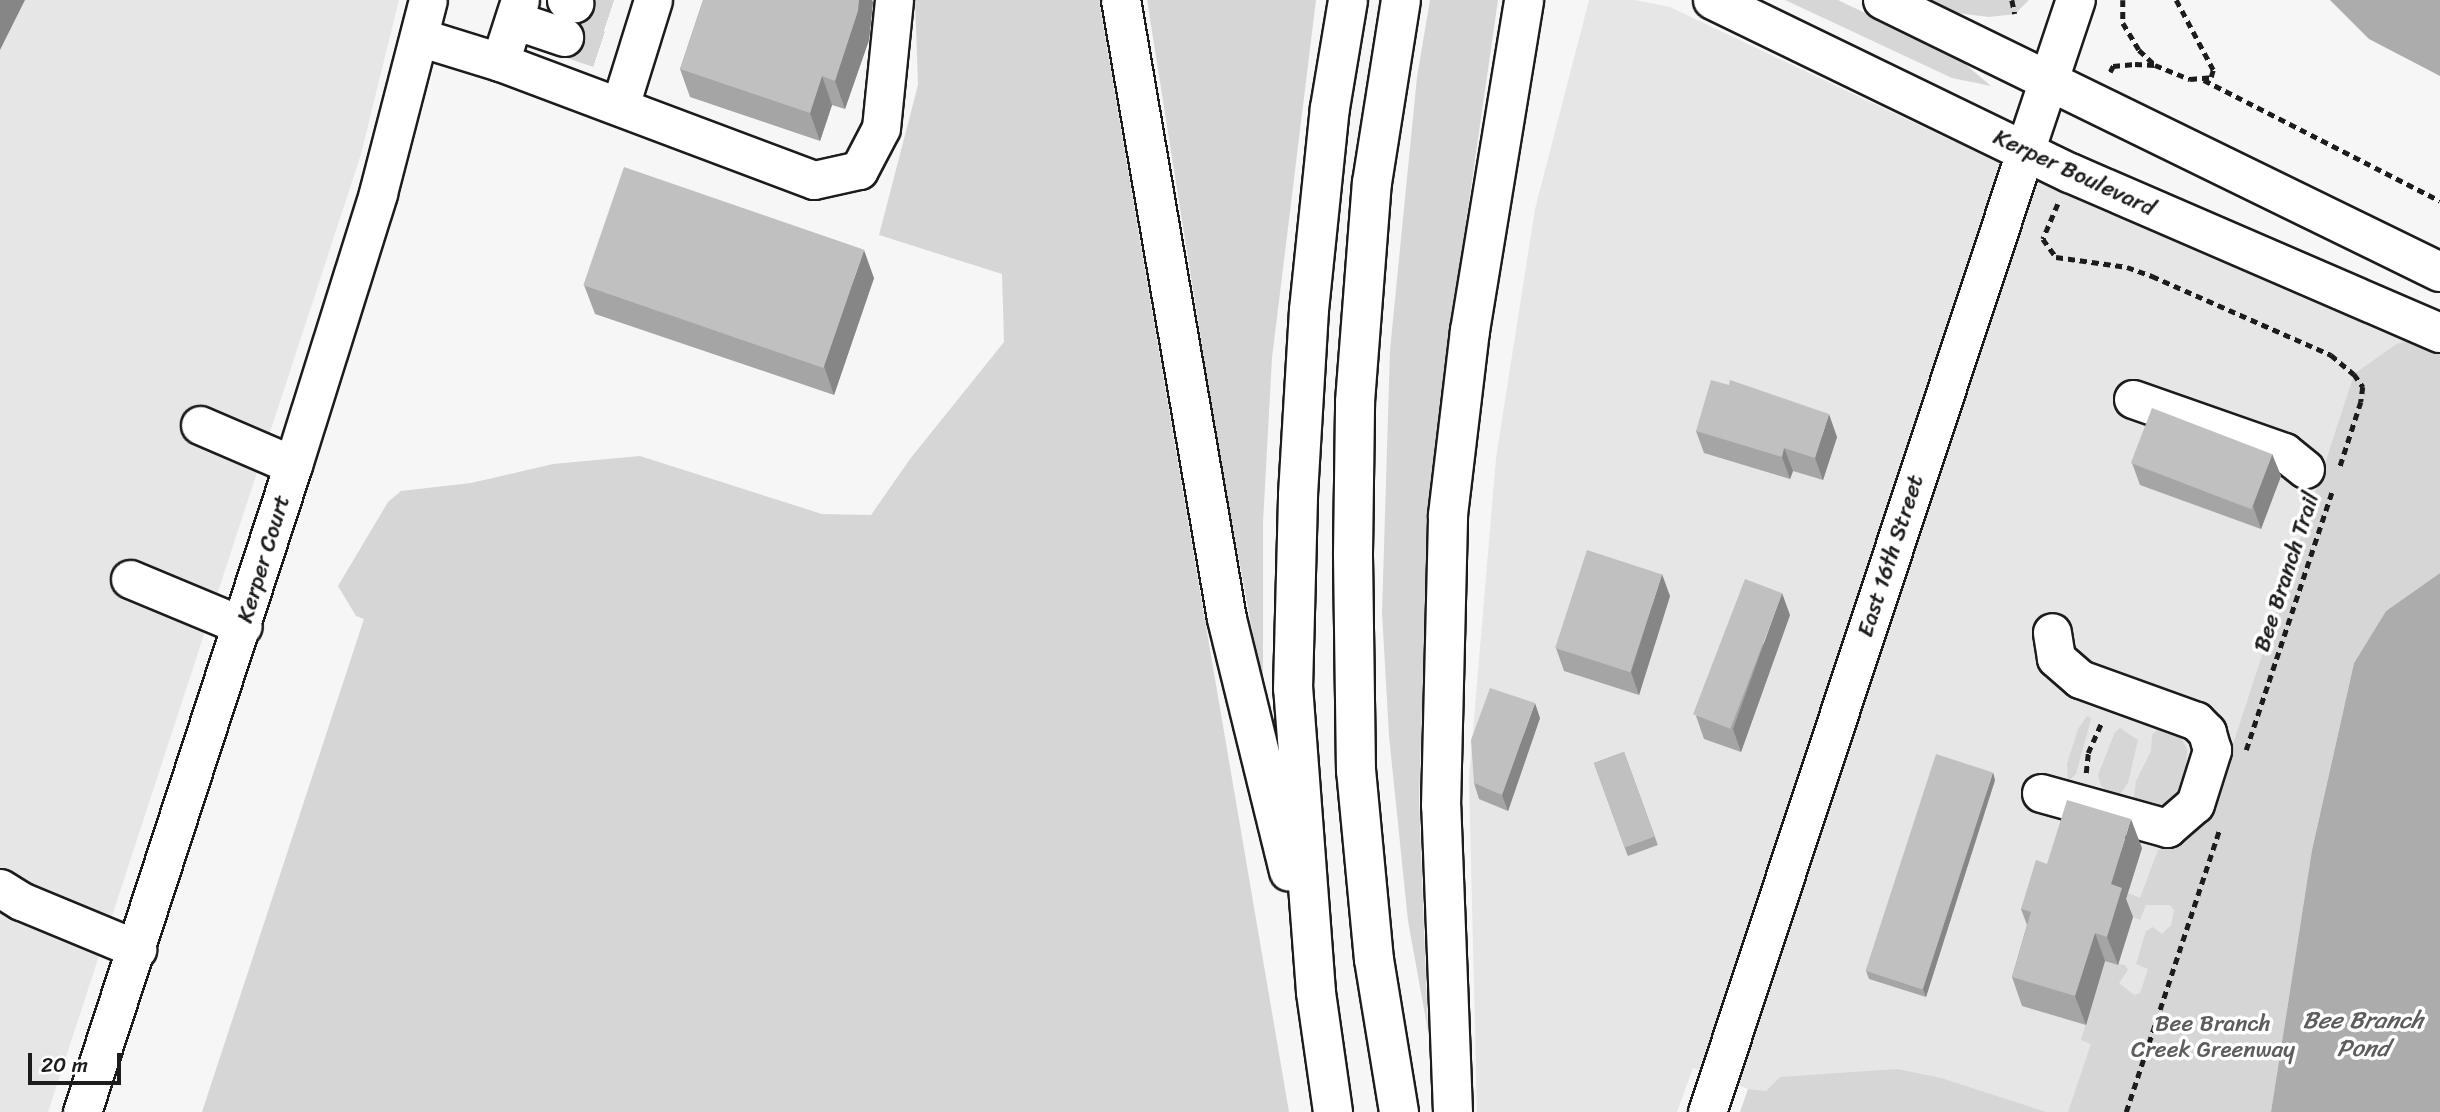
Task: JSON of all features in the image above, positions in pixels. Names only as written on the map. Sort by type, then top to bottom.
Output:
[{"type":"main road","points":[[1121,0],[1227,619],[1316,992]]},
{"type":"main road","points":[[1333,1112],[1316,992],[1293,689],[1297,495],[1309,310],[1328,121],[1348,0]]},
{"type":"main road","points":[[1399,1112],[1374,960],[1356,771],[1353,553],[1355,402],[1373,183],[1401,0]]},
{"type":"main road","points":[[1453,1112],[1441,806],[1441,654],[1450,502],[1469,331],[1524,0]]},
{"type":"main road","name":"Kerper Boulevard","points":[[1713,0],[2025,152],[2440,333]]},
{"type":"main road","points":[[1883,0],[2440,272]]},
{"type":"main road","name":"East 16th Street","points":[[2025,152],[2076,0]]},
{"type":"street","name":"Kerper Court","points":[[82,1112],[243,626],[378,193],[428,0]]},
{"type":"street","points":[[419,37],[500,62],[814,180],[859,170],[881,128],[894,0]]},
{"type":"street","points":[[500,62],[517,10],[568,13]]},
{"type":"street","points":[[620,106],[634,32]]},
{"type":"street","name":"East 16th Street","points":[[1707,1112],[2025,152]]},
{"type":"street","points":[[2133,400],[2284,452],[2305,469]]},
{"type":"street","points":[[200,425],[293,465]]},
{"type":"street","points":[[130,579],[243,626]]},
{"type":"street","points":[[2040,793],[2167,828],[2195,804],[2212,750],[2207,732],[2196,721],[2080,679],[2065,668],[2056,658],[2052,632]]},
{"type":"street","points":[[0,888],[21,901],[137,949]]},
{"type":"path","points":[[2012,0],[2015,14]]},
{"type":"path","points":[[2123,0],[2123,23],[2139,50],[2155,65]]},
{"type":"path","points":[[2176,0],[2213,70],[2204,80]]},
{"type":"path","points":[[2113,66],[2155,65],[2204,80],[2440,201]]},
{"type":"path","name":"Bee Branch Trail","points":[[2043,239],[2056,257],[2127,267],[2331,355],[2363,387],[2244,757]]},
{"type":"path","points":[[2077,803],[2088,753],[2102,724],[2110,689]]},
{"type":"path","points":[[2126,1112],[2222,823]]},
{"type":"shaded area","points":[[0,0],[399,0],[361,154],[48,1112],[0,1112]]},
{"type":"shaded area","points":[[1589,0],[1635,0],[1670,7],[1942,136],[2411,340],[2396,344],[2354,374],[2113,1112],[1936,1112],[1748,1089],[1693,1068],[1677,1112],[1477,1112],[1469,778],[1496,458],[1535,209]]},
{"type":"green space","points":[[915,0],[1099,0],[1289,1112],[202,1112],[364,619],[356,616],[338,586],[388,502],[401,491],[471,483],[553,464],[640,456],[822,514],[871,515],[910,459],[1004,342],[1002,274],[879,235],[918,85]]},
{"type":"green space","points":[[1147,0],[1316,0],[1272,358],[1263,523],[1263,687],[1220,459]]},
{"type":"green space","points":[[1430,0],[1498,0],[1448,347],[1427,553],[1419,801],[1428,1031],[1408,921],[1389,736],[1382,612],[1390,350],[1417,77]]},
{"type":"green space","points":[[1785,0],[1838,0],[1958,58],[1991,86],[1952,78]]},
{"type":"green space","points":[[1929,0],[2029,0],[2015,14],[1989,17],[1957,13]]},
{"type":"green space","name":"Bee Branch Creek Greenway","points":[[2411,340],[2440,354],[2440,573],[2386,611],[2354,663],[2312,850],[2271,1112],[2068,1112],[2091,1044],[2081,1040],[2105,961],[2125,965],[2128,970],[2119,983],[2134,995],[2140,993],[2148,969],[2136,964],[2146,931],[2153,927],[2162,934],[2171,925],[2174,910],[2170,905],[2146,905],[2140,920],[2122,913],[2128,893],[2140,898],[2158,850],[2192,836],[2213,805],[2354,374],[2396,344]]},
{"type":"green space","points":[[2087,716],[2091,719],[2076,774],[2068,781],[2067,764],[2078,729]]},
{"type":"green space","points":[[2120,728],[2138,740],[2128,783],[2118,797],[2101,786],[2098,775],[2115,732]]},
{"type":"green space","points":[[2158,729],[2181,737],[2187,750],[2186,770],[2178,793],[2156,809],[2140,807],[2134,797],[2136,781],[2151,751],[2152,735]]},
{"type":"green space","points":[[1897,1069],[1941,1078],[2046,1112],[1740,1112],[1748,1089],[1766,1091],[1780,1077]]},
{"type":"water","points":[[2291,0],[2440,0],[2440,97]]},
{"type":"water","name":"Bee Branch Pond","points":[[2440,573],[2440,1112],[2271,1112],[2312,850],[2354,663],[2386,611]]},
{"type":"pier","points":[[2288,0],[2330,0],[2369,39],[2440,76],[2440,100],[2394,80],[2329,38]]},
{"type":"building","points":[[703,0],[859,0],[858,11],[835,81],[822,76],[810,113],[680,69]]},
{"type":"building","points":[[624,167],[864,250],[823,368],[583,285]]},
{"type":"building","points":[[1711,380],[1729,385],[1730,380],[1829,414],[1815,458],[1784,448],[1782,457],[1696,431]]},
{"type":"building","points":[[2152,408],[2272,454],[2251,509],[2131,463]]},
{"type":"building","points":[[1587,550],[1662,574],[1630,672],[1555,648]]},
{"type":"building","points":[[1745,579],[1782,593],[1730,729],[1693,714]]},
{"type":"building","points":[[1490,688],[1535,703],[1502,795],[1474,783],[1471,740]]},
{"type":"building","points":[[1624,752],[1655,837],[1625,848],[1594,763]]},
{"type":"building","points":[[1936,754],[1993,773],[1923,989],[1866,971]]},
{"type":"building","points":[[2067,800],[2131,819],[2111,884],[2122,888],[2107,937],[2095,933],[2075,996],[2012,977],[2031,912],[2021,909],[2036,860],[2047,864]]},
{"type":"tunnel","points":[[574,3],[623,19]]},
{"type":"tunnel","points":[[564,37],[614,54]]}]
